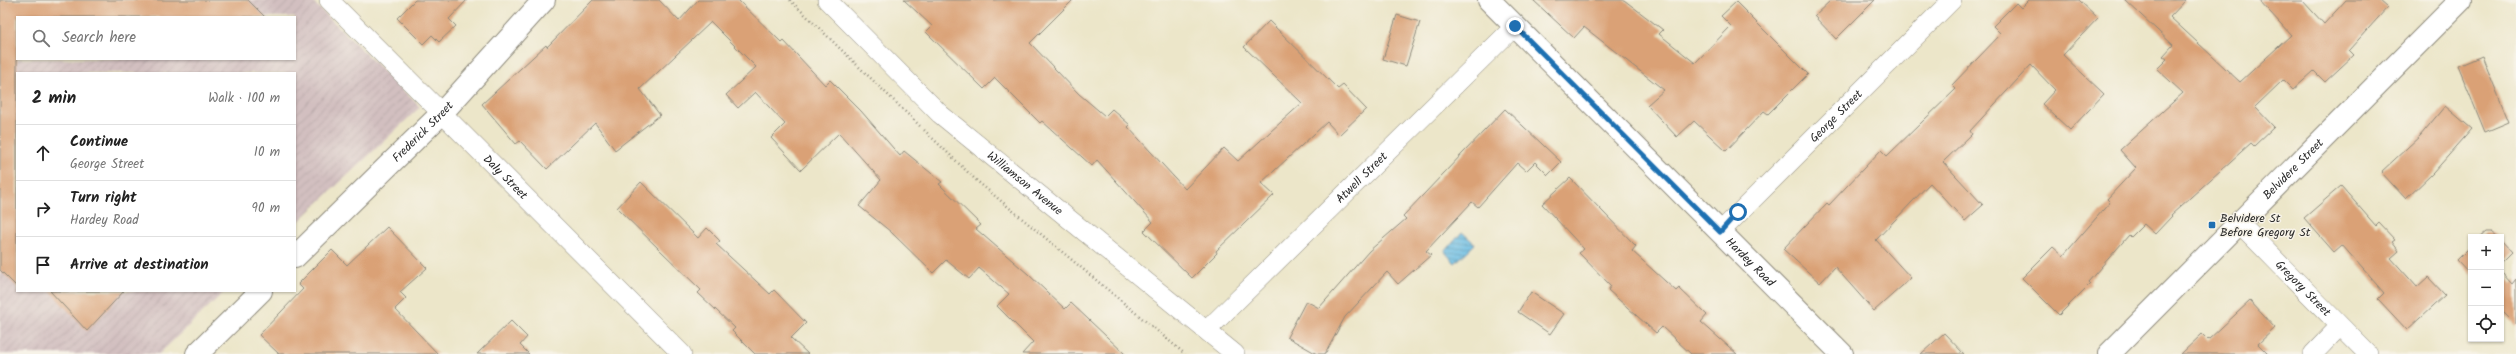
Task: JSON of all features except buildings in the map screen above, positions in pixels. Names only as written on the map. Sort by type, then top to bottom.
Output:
[{"type":"street","name":"Daly Street","points":[[329,0],[682,354]]},
{"type":"street","name":"Frederick Street","points":[[296,256],[441,114],[544,0]]},
{"type":"street","name":"Williamson Avenue","points":[[827,0],[940,114],[1235,354]]},
{"type":"street","name":"Hardey Road","points":[[1489,0],[1842,354]]},
{"type":"street","name":"George Street","points":[[1720,232],[1952,0]]},
{"type":"street","name":"Belvidere Street","points":[[2109,354],[2238,222],[2460,0]]},
{"type":"street","name":"Atwell Street","points":[[1207,330],[1515,26]]},
{"type":"street","name":"Gregory Street","points":[[2238,222],[2368,354]]},
{"type":"street","points":[[197,354],[260,292]]},
{"type":"street","points":[[2313,354],[2340,326]]},
{"type":"path","points":[[790,0],[977,182],[1185,354]]},
{"type":"shaded area","points":[[0,0],[311,0],[420,107],[296,224],[296,72],[16,72],[16,292],[224,292],[159,354],[0,354]]},
{"type":"water","points":[[1462,232],[1475,244],[1455,263],[1445,252]]},
{"type":"place","name":"Belvidere St Before Gregory St","points":[[2212,225]]},
{"type":"route","points":[[1515,26],[1720,232],[1738,212]]}]
